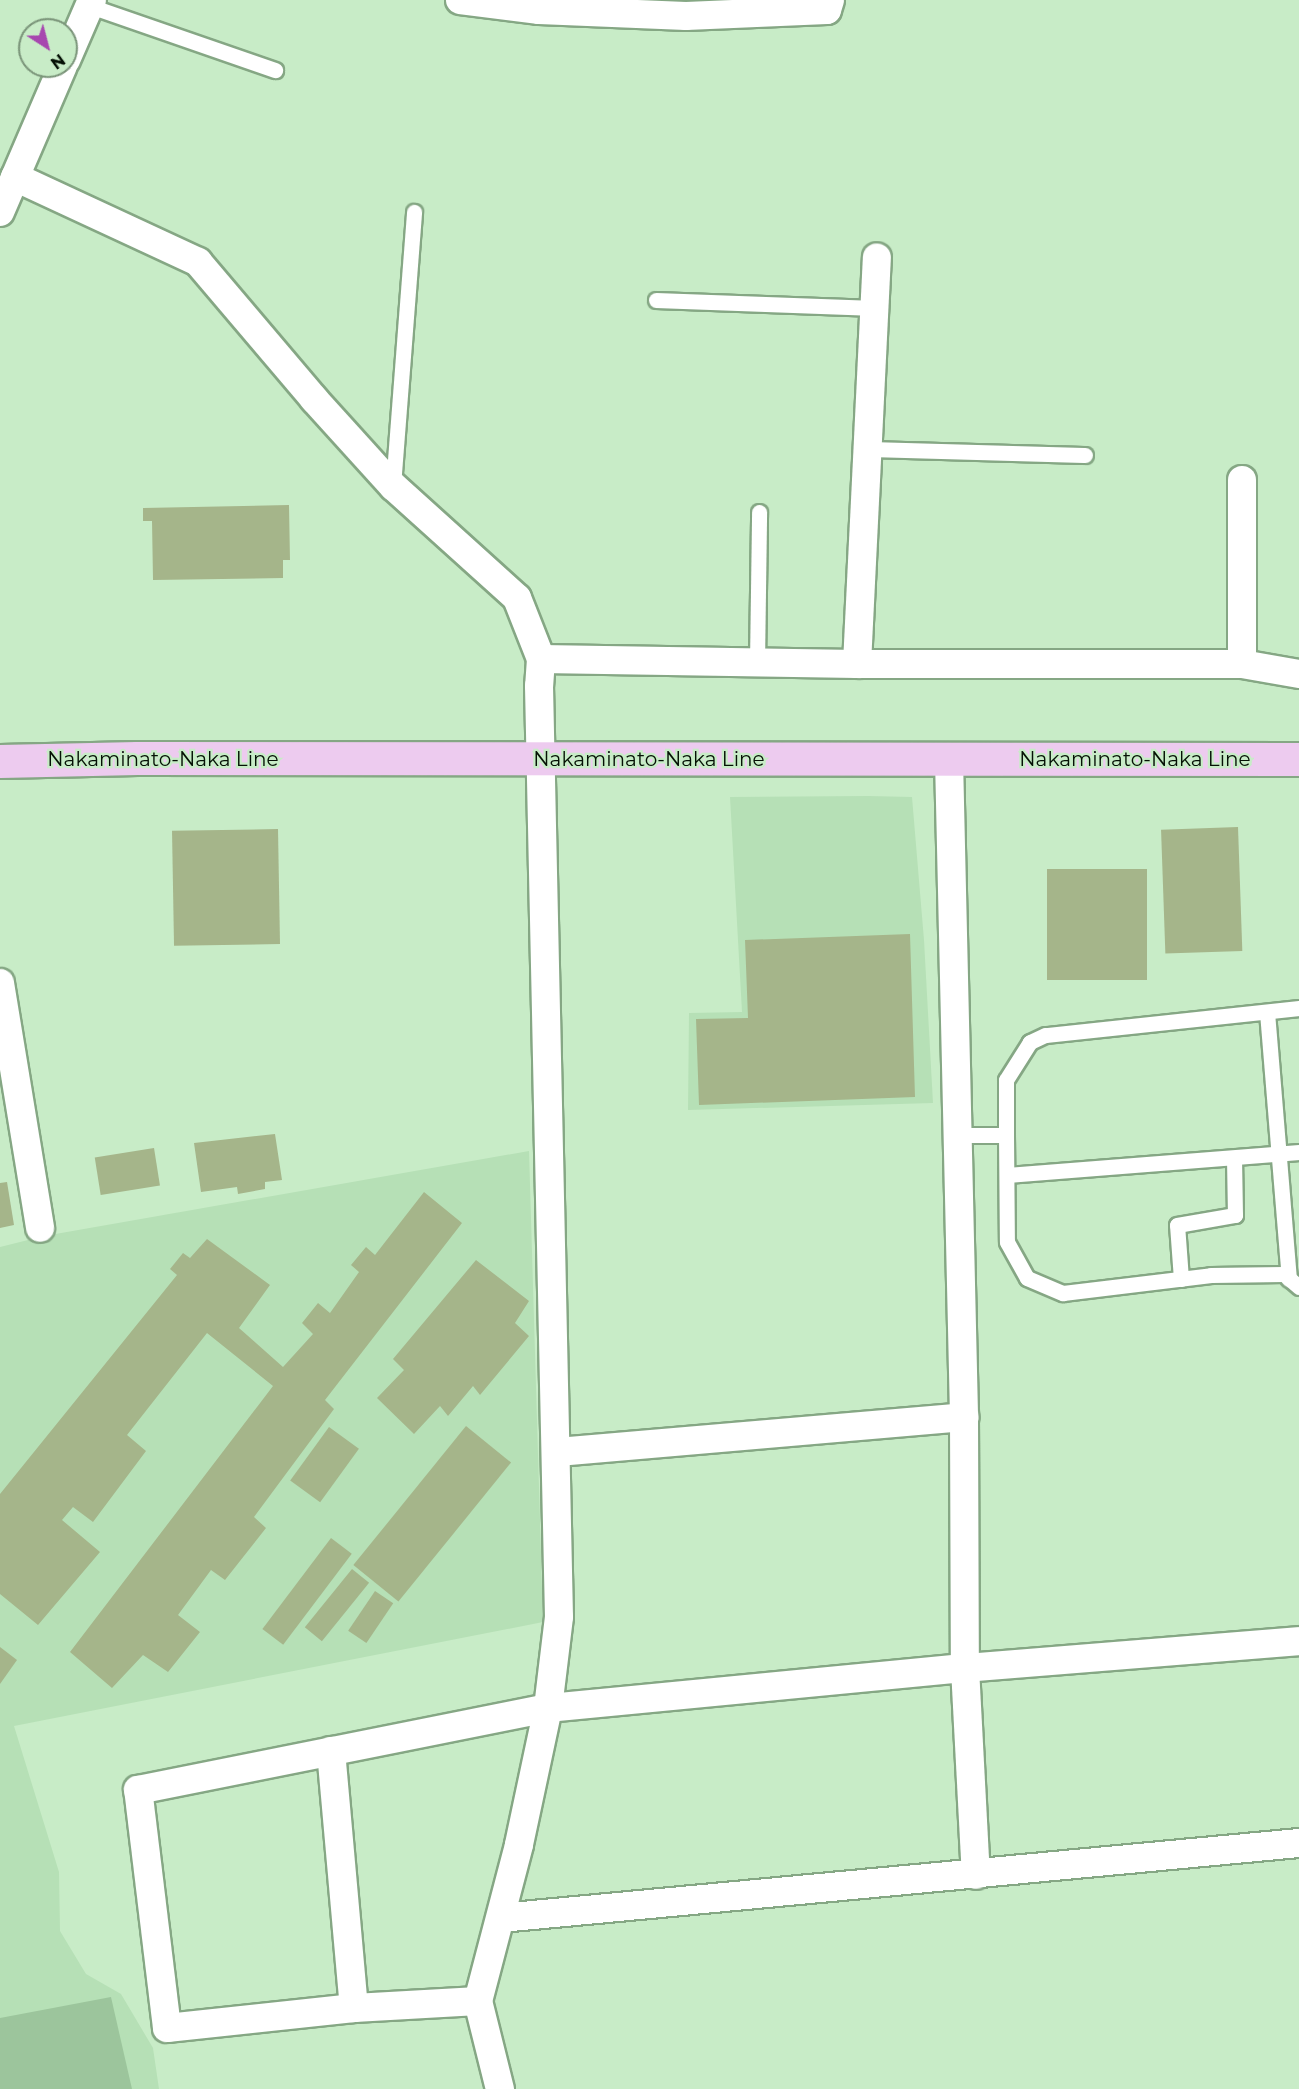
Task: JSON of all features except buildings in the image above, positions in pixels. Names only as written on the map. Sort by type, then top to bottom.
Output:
[{"type":"main road","name":"Nakaminato-Naka Line","points":[[0,761],[137,758],[1299,759]]},
{"type":"street","points":[[460,0],[539,10],[687,8],[826,10],[831,0]]},
{"type":"street","points":[[78,33],[91,3]]},
{"type":"street","points":[[0,212],[58,78]]},
{"type":"street","points":[[15,177],[198,262],[314,399],[393,486],[518,598],[541,659],[539,686],[559,1617],[548,1708],[501,1918],[478,2001],[500,2089]]},
{"type":"street","points":[[857,664],[877,257]]},
{"type":"street","points":[[1242,480],[1242,663]]},
{"type":"street","points":[[541,659],[857,664],[1242,663],[1299,674]]},
{"type":"street","points":[[949,759],[964,1417],[965,1668],[976,1875]]},
{"type":"street","points":[[0,983],[40,1228]]},
{"type":"street","points":[[556,1452],[964,1417]]},
{"type":"street","points":[[478,2001],[354,2008],[167,2028],[138,1790],[548,1708],[965,1668],[1299,1641]]},
{"type":"street","points":[[331,1751],[354,2008]]},
{"type":"street","points":[[501,1918],[1299,1843]]},
{"type":"lane","points":[[91,3],[275,70]]},
{"type":"lane","points":[[393,486],[414,212]]},
{"type":"lane","points":[[656,300],[875,308]]},
{"type":"lane","points":[[868,449],[1085,454]]},
{"type":"lane","points":[[757,663],[759,512]]},
{"type":"lane","points":[[1294,1283],[1284,1275],[1211,1275],[1063,1293],[1027,1278],[1007,1242],[1006,1080],[1030,1042],[1045,1035],[1299,1008]]},
{"type":"lane","points":[[1267,1012],[1279,1154],[1292,1222],[1294,1283]]},
{"type":"lane","points":[[957,1135],[1006,1135]]},
{"type":"lane","points":[[1007,1175],[1299,1152]]},
{"type":"lane","points":[[1181,1279],[1177,1225],[1235,1215],[1234,1158]]},
{"type":"shaded area","points":[[730,797],[912,797],[924,940],[933,1103],[688,1110],[689,1013],[742,1012]]},
{"type":"shaded area","points":[[529,1151],[543,1622],[14,1726],[59,1872],[60,1931],[86,1974],[121,1994],[153,2048],[159,2089],[0,2089],[0,1247],[44,1236]]},
{"type":"shaded area","points":[[111,1997],[132,2089],[0,2089],[0,2018]]}]
